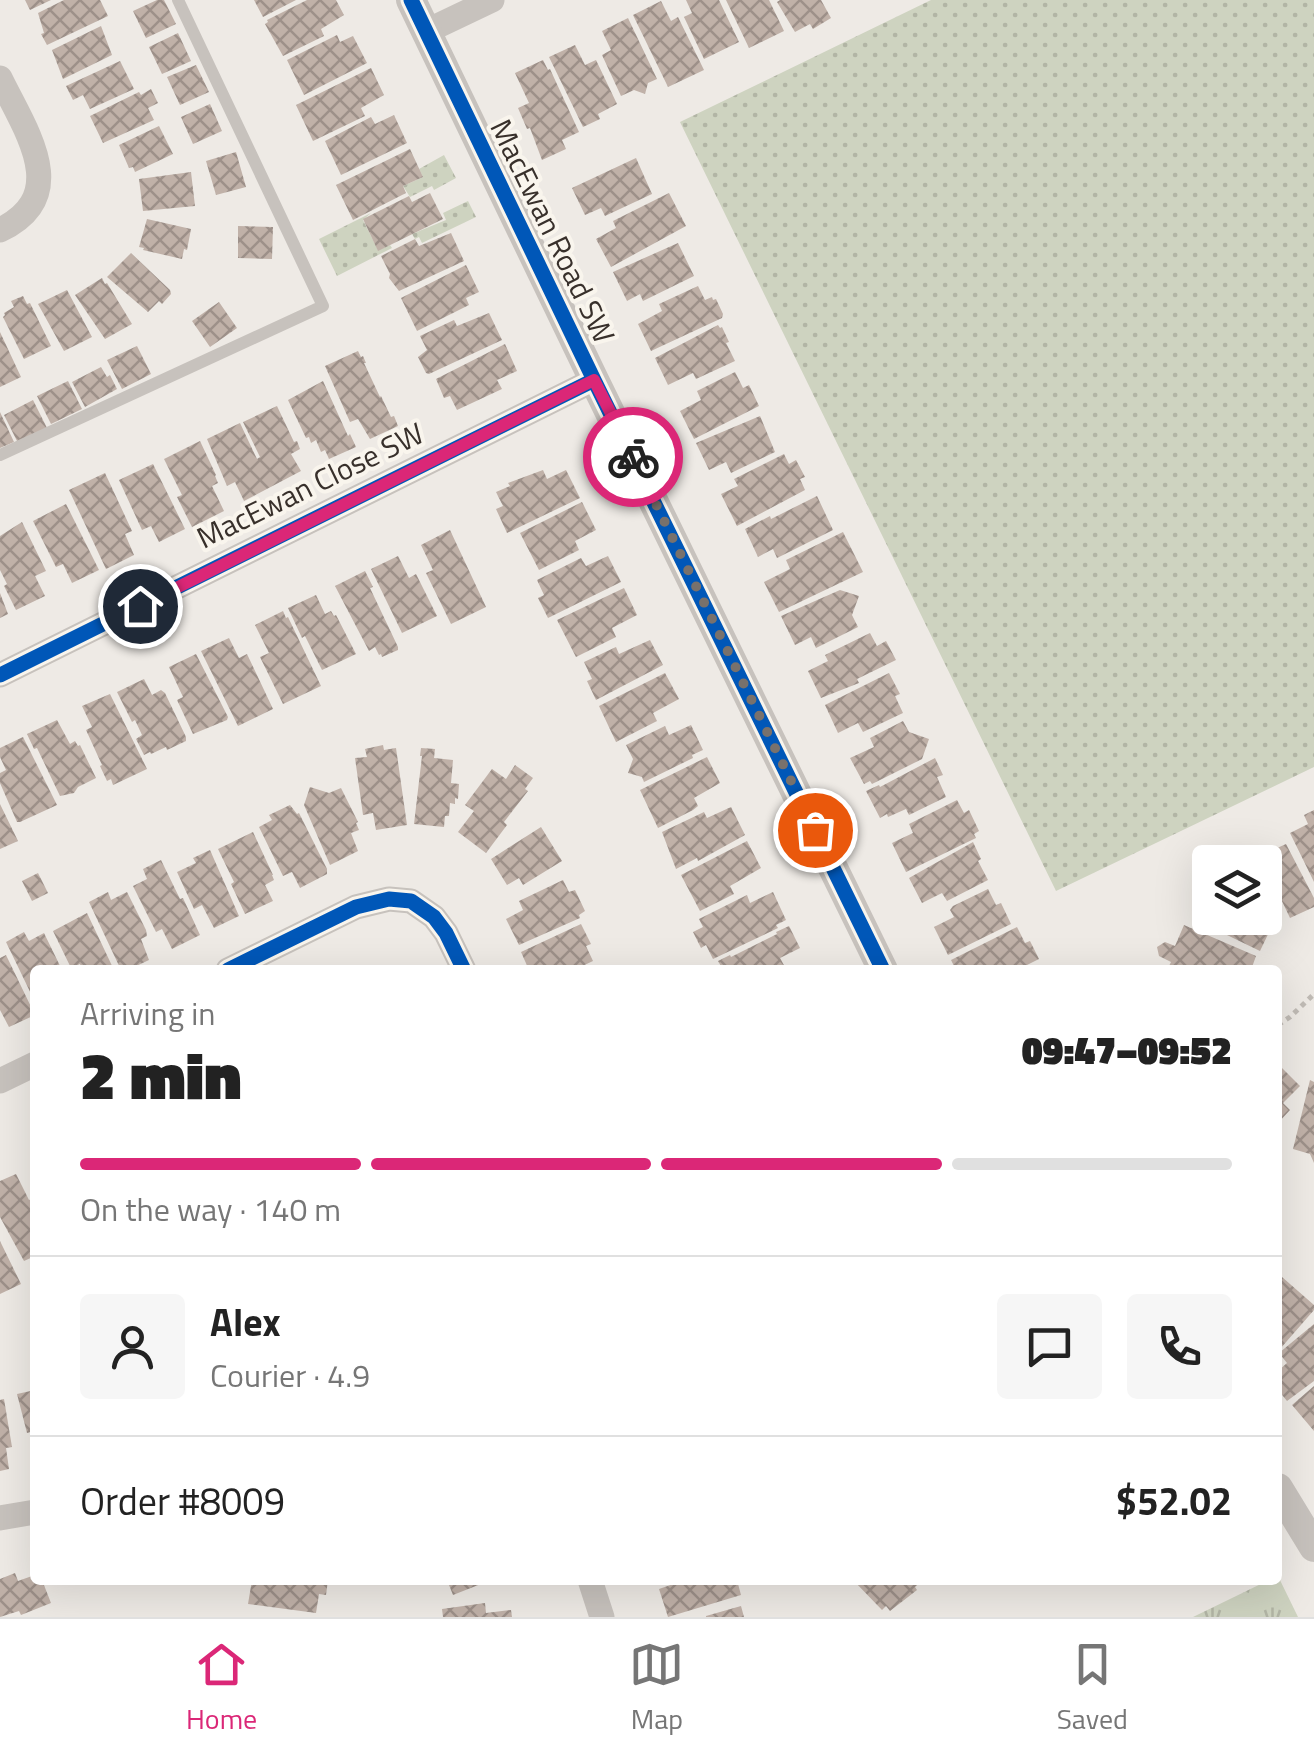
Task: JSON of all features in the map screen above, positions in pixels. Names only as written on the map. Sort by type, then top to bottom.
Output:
[{"type":"street","name":"MacEwan Road SW","points":[[411,0],[882,965]]},
{"type":"street","points":[[426,31],[492,0]]},
{"type":"street","points":[[0,78],[33,146],[40,181],[30,209],[0,230]]},
{"type":"street","name":"MacEwan Close SW","points":[[0,675],[594,380]]},
{"type":"street","points":[[238,965],[356,908],[389,899],[412,902],[434,917],[462,965]]},
{"type":"street","points":[[0,1081],[30,1066]]},
{"type":"street","points":[[1282,1495],[1314,1547]]},
{"type":"street","points":[[0,1518],[30,1513]]},
{"type":"street","points":[[592,1585],[602,1617]]},
{"type":"lane","points":[[0,455],[323,306],[178,0]]},
{"type":"path","points":[[1282,1022],[1314,994]]},
{"type":"green space","points":[[931,0],[1314,0],[1314,767],[1056,891],[680,122]]},
{"type":"green space","points":[[444,155],[456,178],[410,197],[403,186],[423,177],[419,169]]},
{"type":"green space","points":[[468,201],[476,217],[422,243],[419,237],[415,239],[412,234],[446,220],[443,213]]},
{"type":"green space","points":[[371,213],[363,220],[378,250],[390,245],[392,248],[337,276],[319,239]]},
{"type":"green space","points":[[1282,1584],[1298,1617],[1193,1617],[1259,1585]]},
{"type":"building","points":[[25,0],[51,0],[30,10]]},
{"type":"building","points":[[64,0],[100,0],[108,16],[47,45],[38,13]]},
{"type":"building","points":[[164,0],[176,24],[146,38],[133,11]]},
{"type":"building","points":[[254,0],[296,0],[263,17]]},
{"type":"building","points":[[307,0],[336,0],[344,15],[321,29],[324,36],[283,56],[265,24]]},
{"type":"building","points":[[686,0],[719,0],[739,42],[704,59],[684,17],[692,13]]},
{"type":"building","points":[[726,0],[769,0],[784,31],[749,48]]},
{"type":"building","points":[[821,0],[831,18],[813,29],[810,24],[795,32],[777,2]]},
{"type":"building","points":[[661,1],[671,21],[678,17],[704,70],[668,87],[633,15]]},
{"type":"building","points":[[628,18],[657,79],[648,83],[645,94],[634,90],[621,96],[602,55],[611,50],[602,31]]},
{"type":"building","points":[[101,26],[112,55],[63,79],[52,50]]},
{"type":"building","points":[[178,33],[191,61],[162,74],[149,47]]},
{"type":"building","points":[[337,35],[340,42],[353,36],[367,63],[304,95],[287,60]]},
{"type":"building","points":[[575,45],[585,65],[596,60],[617,104],[583,127],[549,57]]},
{"type":"building","points":[[543,60],[579,132],[562,140],[566,149],[542,160],[518,108],[529,103],[515,73]]},
{"type":"building","points":[[120,61],[134,89],[90,109],[83,95],[73,100],[66,86]]},
{"type":"building","points":[[196,65],[209,92],[180,105],[167,77]]},
{"type":"building","points":[[371,68],[384,95],[361,108],[365,116],[313,141],[296,105]]},
{"type":"building","points":[[151,89],[158,103],[148,108],[154,120],[103,143],[90,116]]},
{"type":"building","points":[[210,104],[222,131],[193,144],[181,117]]},
{"type":"building","points":[[394,115],[407,143],[341,175],[325,141],[371,117],[375,124]]},
{"type":"building","points":[[159,126],[173,154],[135,172],[133,167],[129,168],[119,145]]},
{"type":"building","points":[[410,149],[423,177],[403,186],[406,193],[353,220],[336,185]]},
{"type":"building","points":[[236,152],[246,187],[216,195],[206,161]]},
{"type":"building","points":[[636,158],[652,194],[605,216],[601,208],[585,215],[572,188]]},
{"type":"building","points":[[191,172],[195,206],[143,211],[139,179]]},
{"type":"building","points":[[430,193],[443,219],[378,251],[363,219],[409,196],[412,202]]},
{"type":"building","points":[[669,193],[686,226],[611,267],[596,239],[616,228],[613,221]]},
{"type":"building","points":[[147,219],[191,229],[182,259],[139,247]]},
{"type":"building","points":[[238,226],[273,227],[272,259],[238,258]]},
{"type":"building","points":[[451,233],[464,261],[399,291],[381,256],[415,239],[419,246]]},
{"type":"building","points":[[678,243],[694,276],[643,301],[640,294],[627,301],[613,272]]},
{"type":"building","points":[[131,253],[170,290],[162,304],[159,301],[148,312],[107,277]]},
{"type":"building","points":[[466,265],[479,292],[466,298],[469,305],[417,331],[401,298]]},
{"type":"building","points":[[102,278],[132,324],[105,339],[75,295]]},
{"type":"building","points":[[698,286],[705,300],[716,299],[722,318],[651,351],[638,324],[662,311],[659,304]]},
{"type":"building","points":[[67,290],[92,337],[64,351],[38,304]]},
{"type":"building","points":[[23,296],[51,346],[24,359],[3,317],[14,307],[11,301]]},
{"type":"building","points":[[219,302],[237,328],[210,347],[192,321]]},
{"type":"building","points":[[489,313],[502,340],[426,373],[418,357],[427,350],[420,336],[454,320],[457,326]]},
{"type":"building","points":[[718,325],[735,361],[696,379],[693,373],[668,385],[655,358]]},
{"type":"building","points":[[0,332],[21,377],[0,387]]},
{"type":"building","points":[[505,344],[517,371],[497,380],[502,389],[457,410],[450,396],[444,398],[436,379]]},
{"type":"building","points":[[137,346],[151,374],[122,389],[107,360]]},
{"type":"building","points":[[358,351],[398,426],[370,439],[358,419],[350,422],[325,366]]},
{"type":"building","points":[[101,367],[117,389],[85,407],[72,382]]},
{"type":"building","points":[[735,372],[743,388],[749,385],[759,406],[694,439],[680,411],[701,400],[697,391]]},
{"type":"building","points":[[68,381],[82,409],[51,424],[37,396]]},
{"type":"building","points":[[323,381],[356,447],[329,459],[316,440],[311,443],[306,438],[288,400]]},
{"type":"building","points":[[33,400],[47,428],[18,443],[4,415]]},
{"type":"building","points":[[277,406],[300,449],[291,454],[301,471],[244,501],[235,482],[227,486],[207,439],[240,423],[257,459],[260,457],[243,422]]},
{"type":"building","points":[[0,412],[14,442],[0,448]]},
{"type":"building","points":[[760,416],[775,452],[731,473],[726,462],[709,470],[696,443]]},
{"type":"building","points":[[200,441],[216,475],[218,483],[212,486],[224,511],[192,527],[164,459]]},
{"type":"building","points":[[784,454],[789,464],[796,460],[805,477],[800,479],[805,490],[737,526],[721,494],[738,486],[734,479]]},
{"type":"building","points":[[153,464],[185,529],[159,542],[151,526],[142,530],[119,480]]},
{"type":"building","points":[[543,470],[547,479],[566,470],[580,498],[507,533],[496,509],[503,506],[496,492],[510,486],[508,483]]},
{"type":"building","points":[[105,473],[132,531],[125,534],[134,555],[106,569],[69,490]]},
{"type":"building","points":[[817,496],[833,530],[777,558],[773,549],[758,557],[745,529]]},
{"type":"building","points":[[582,502],[596,530],[575,541],[579,550],[539,570],[520,533]]},
{"type":"building","points":[[66,504],[99,570],[72,583],[63,564],[56,567],[33,521]]},
{"type":"building","points":[[22,522],[46,571],[35,576],[45,596],[16,610],[0,570],[0,536]]},
{"type":"building","points":[[450,530],[486,607],[451,624],[426,573],[433,570],[421,545]]},
{"type":"building","points":[[843,532],[863,572],[779,612],[764,582],[790,569],[786,560]]},
{"type":"building","points":[[398,556],[409,578],[416,574],[437,616],[402,633],[371,569]]},
{"type":"building","points":[[608,556],[621,582],[548,618],[538,598],[544,595],[537,580],[581,558],[586,566]]},
{"type":"building","points":[[365,571],[398,647],[382,657],[375,647],[369,651],[335,586]]},
{"type":"building","points":[[624,588],[637,615],[612,628],[616,637],[576,657],[557,620]]},
{"type":"building","points":[[840,590],[859,596],[852,615],[858,627],[816,648],[811,637],[795,645],[781,616]]},
{"type":"building","points":[[0,593],[8,614],[0,618]]},
{"type":"building","points":[[316,595],[325,614],[331,611],[336,615],[356,654],[322,670],[288,608]]},
{"type":"building","points":[[283,611],[321,686],[283,704],[260,657],[269,653],[255,625]]},
{"type":"building","points":[[870,633],[877,646],[886,641],[896,660],[857,679],[859,683],[821,698],[808,671],[828,661],[825,655]]},
{"type":"building","points":[[229,638],[239,658],[247,654],[273,709],[238,726],[201,651]]},
{"type":"building","points":[[650,640],[663,665],[596,700],[584,662],[616,647],[619,654]]},
{"type":"building","points":[[196,654],[228,717],[193,734],[177,700],[183,697],[169,667]]},
{"type":"building","points":[[665,673],[679,699],[653,713],[657,721],[616,742],[599,706]]},
{"type":"building","points":[[889,673],[900,694],[895,696],[903,713],[863,732],[858,723],[838,733],[825,705]]},
{"type":"building","points":[[144,679],[152,695],[161,690],[165,693],[186,741],[144,755],[136,739],[142,735],[117,692]]},
{"type":"building","points":[[110,694],[147,769],[113,785],[100,766],[86,730],[92,727],[82,706]]},
{"type":"building","points":[[57,720],[70,744],[75,741],[80,745],[96,778],[74,793],[60,796],[27,734]]},
{"type":"building","points":[[903,721],[909,732],[929,739],[922,759],[872,784],[864,784],[850,758],[874,747],[870,738]]},
{"type":"building","points":[[691,725],[703,750],[693,758],[644,782],[642,777],[628,773],[633,759],[626,745],[665,726],[669,735]]},
{"type":"building","points":[[23,737],[57,805],[17,822],[0,783],[0,773],[6,770],[0,748]]},
{"type":"building","points":[[383,745],[384,750],[396,748],[407,825],[376,830],[373,813],[363,815],[355,758],[367,757],[365,749]]},
{"type":"building","points":[[421,748],[435,749],[434,758],[453,760],[451,783],[459,784],[458,799],[455,798],[455,804],[450,803],[444,827],[414,824]]},
{"type":"building","points":[[707,757],[720,783],[694,798],[698,806],[693,810],[658,828],[640,790]]},
{"type":"building","points":[[935,758],[943,775],[937,777],[946,797],[909,815],[906,809],[880,818],[866,791]]},
{"type":"building","points":[[515,765],[533,778],[486,853],[458,832],[474,811],[465,805],[492,769],[506,779]]},
{"type":"building","points":[[310,787],[329,793],[341,788],[358,822],[359,830],[351,833],[358,851],[330,865],[304,805]]},
{"type":"building","points":[[957,800],[964,813],[969,810],[979,831],[974,834],[976,838],[906,872],[892,843],[913,833],[909,824]]},
{"type":"building","points":[[0,804],[18,841],[0,849]]},
{"type":"building","points":[[290,805],[299,813],[327,869],[327,874],[300,888],[292,872],[283,876],[259,827],[272,820],[269,815]]},
{"type":"building","points":[[731,807],[745,835],[676,869],[662,832],[704,812],[707,818]]},
{"type":"building","points":[[1314,810],[1314,882],[1290,833],[1308,824],[1304,815]]},
{"type":"building","points":[[541,827],[562,861],[523,885],[519,878],[507,885],[491,859]]},
{"type":"building","points":[[253,832],[273,875],[274,880],[265,885],[273,901],[245,914],[218,849]]},
{"type":"building","points":[[747,841],[761,868],[730,886],[734,894],[700,911],[681,875]]},
{"type":"building","points":[[973,842],[988,880],[947,901],[942,893],[922,903],[909,878]]},
{"type":"building","points":[[1286,844],[1314,898],[1314,907],[1290,918],[1282,901],[1282,846]]},
{"type":"building","points":[[210,850],[239,916],[214,928],[202,905],[194,909],[177,872],[196,863],[193,858]]},
{"type":"building","points":[[161,860],[200,935],[172,949],[162,929],[156,932],[133,886],[147,879],[143,869]]},
{"type":"building","points":[[38,873],[48,893],[32,901],[22,881]]},
{"type":"building","points":[[563,880],[569,892],[575,890],[585,911],[580,918],[519,945],[506,919],[523,910],[519,901]]},
{"type":"building","points":[[988,889],[996,905],[1001,903],[1011,924],[948,955],[934,927],[954,917],[950,910],[953,906]]},
{"type":"building","points":[[108,892],[111,900],[127,892],[146,930],[147,936],[141,939],[149,960],[138,965],[119,965],[89,902]]},
{"type":"building","points":[[773,892],[786,920],[776,925],[778,928],[713,959],[706,945],[701,948],[693,932],[703,927],[699,919],[747,895],[750,903]]},
{"type":"building","points":[[87,913],[112,965],[70,965],[53,931]]},
{"type":"building","points":[[581,924],[591,944],[586,946],[593,961],[585,965],[527,965],[521,952]]},
{"type":"building","points":[[1184,925],[1192,928],[1192,935],[1207,935],[1256,956],[1253,965],[1170,965],[1171,962],[1159,956],[1157,947],[1165,942],[1175,946]]},
{"type":"building","points":[[789,926],[800,948],[780,958],[784,965],[720,965],[718,961],[777,934]]},
{"type":"building","points":[[1017,927],[1039,959],[1027,965],[954,965],[951,960]]},
{"type":"building","points":[[24,932],[29,941],[44,933],[60,965],[30,965],[30,992],[6,942]]},
{"type":"building","points":[[1227,935],[1268,935],[1260,951]]},
{"type":"building","points":[[6,955],[30,1005],[30,1017],[9,1027],[0,1010],[0,958]]},
{"type":"building","points":[[1282,1068],[1300,1086],[1283,1103],[1290,1110],[1282,1119]]},
{"type":"building","points":[[1310,1080],[1314,1082],[1314,1163],[1310,1154],[1293,1149]]},
{"type":"building","points":[[16,1174],[30,1200],[30,1258],[24,1261],[0,1217],[0,1181]]},
{"type":"building","points":[[0,1241],[21,1284],[0,1294]]},
{"type":"building","points":[[1282,1277],[1314,1305],[1314,1310],[1282,1347]]},
{"type":"building","points":[[1314,1324],[1314,1381],[1287,1401],[1282,1395],[1282,1367],[1287,1363],[1282,1351]]},
{"type":"building","points":[[1314,1386],[1314,1431],[1292,1405]]},
{"type":"building","points":[[30,1391],[30,1432],[27,1433],[17,1394]]},
{"type":"building","points":[[4,1399],[12,1447],[6,1448],[9,1469],[0,1471],[0,1400]]},
{"type":"building","points":[[15,1573],[18,1581],[30,1577],[30,1585],[44,1585],[51,1603],[21,1615],[19,1611],[0,1617],[0,1579]]},
{"type":"building","points":[[251,1585],[327,1585],[326,1595],[319,1594],[316,1613],[248,1604]]},
{"type":"building","points":[[449,1585],[478,1585],[453,1595]]},
{"type":"building","points":[[671,1585],[738,1585],[741,1595],[668,1617],[659,1589]]},
{"type":"building","points":[[858,1585],[917,1585],[917,1590],[890,1611],[886,1606],[882,1610]]},
{"type":"building","points":[[485,1603],[486,1613],[511,1610],[512,1617],[443,1617],[442,1609]]},
{"type":"building","points":[[741,1606],[744,1617],[706,1617],[706,1616]]},
{"type":"cycle path","points":[[411,0],[881,965]]},
{"type":"cycle path","points":[[0,675],[594,380]]},
{"type":"cycle path","points":[[238,965],[356,907],[389,899],[411,901],[434,917],[462,965]]},
{"type":"way so far","points":[[633,457],[815,830]]},
{"type":"route","points":[[140,606],[594,380],[633,457]]}]
